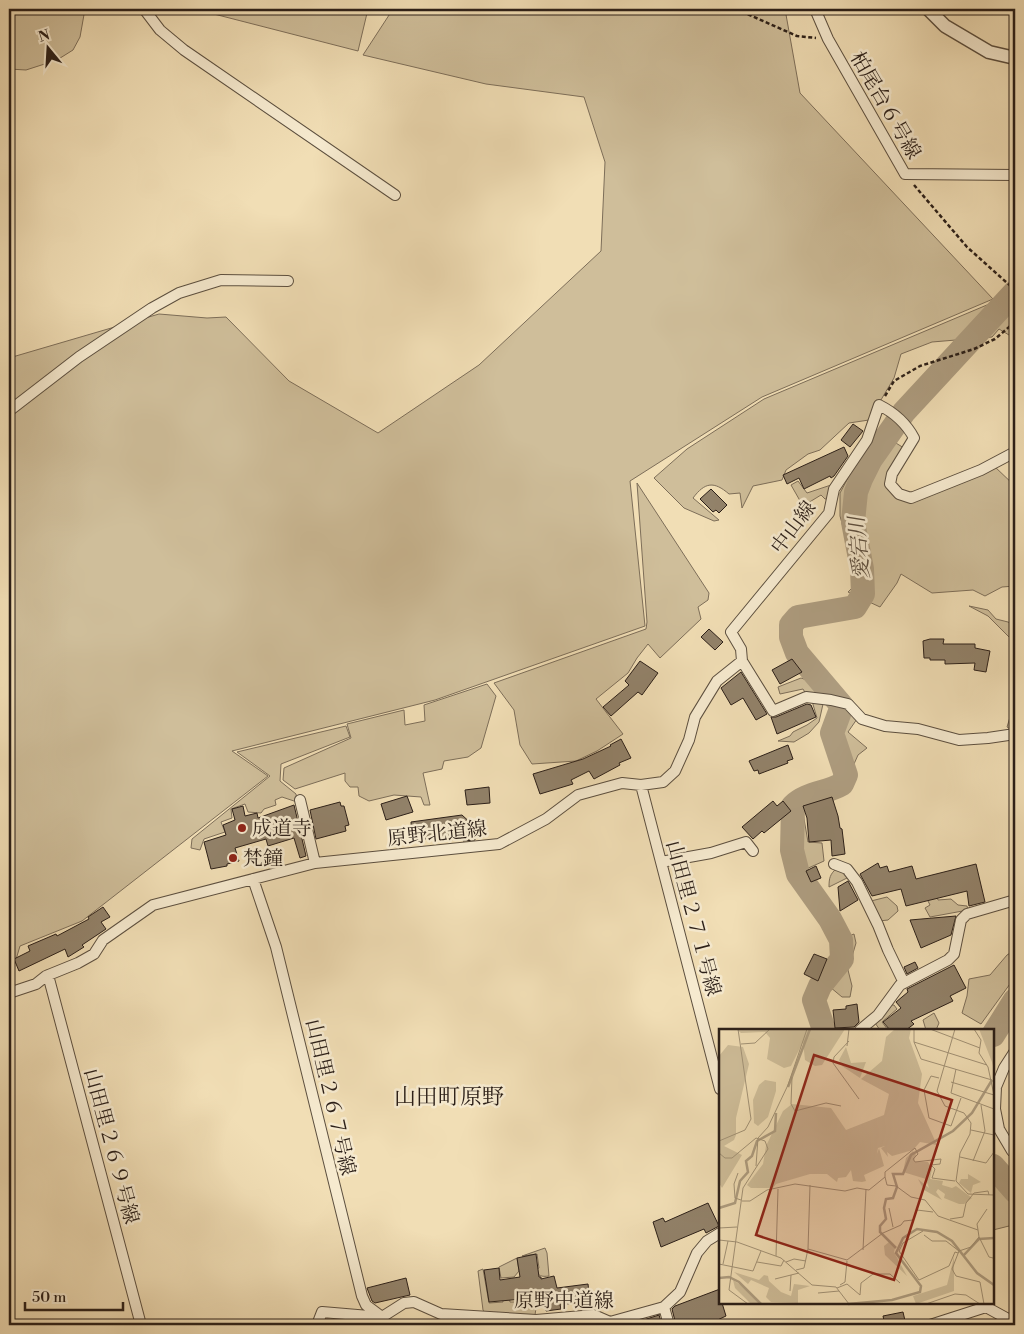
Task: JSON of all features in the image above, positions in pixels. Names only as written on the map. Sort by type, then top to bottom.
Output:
[{"type":"street","points":[[144,9],[160,30],[184,50],[395,195]]},
{"type":"street","name":"柏尾台６号線","points":[[815,9],[828,39],[905,174],[1015,175]]},
{"type":"street","points":[[928,9],[945,26],[989,52],[1015,58]]},
{"type":"street","points":[[9,411],[79,356],[152,308],[179,294],[221,280],[288,281]]},
{"type":"street","points":[[879,405],[891,411],[907,425],[914,438],[892,474],[890,484],[899,494],[911,498],[982,470],[1015,452]]},
{"type":"street","name":"中山線","points":[[742,661],[740,649],[731,632],[829,513],[834,489],[867,440],[879,405]]},
{"type":"street","points":[[742,661],[773,711],[806,697],[848,704],[862,719],[885,726],[918,729],[959,740],[1015,734]]},
{"type":"street","name":"原野北道線","points":[[9,993],[36,984],[48,975],[78,963],[94,954],[103,940],[153,905],[315,863],[499,844],[546,819],[578,794],[622,782],[641,785],[663,782],[675,771],[689,740],[694,717],[717,681],[742,661]]},
{"type":"street","name":"山田里２７１号線","points":[[641,785],[719,1085]]},
{"type":"street","points":[[300,800],[315,863]]},
{"type":"street","points":[[661,862],[711,853],[746,842],[753,852]]},
{"type":"street","points":[[834,864],[848,869],[857,882],[904,983]]},
{"type":"street","name":"山田里２６７号線","points":[[253,879],[276,947],[362,1296],[366,1305],[382,1321]]},
{"type":"street","points":[[861,1029],[878,1016],[900,985],[948,960],[954,954],[961,920],[967,914],[1015,900]]},
{"type":"street","name":"山田里２６９号線","points":[[48,975],[141,1325]]},
{"type":"street","points":[[1015,1051],[1004,1068],[996,1087],[995,1109],[999,1129],[1015,1153]]},
{"type":"street","points":[[669,1325],[664,1307],[680,1292],[696,1253],[707,1241],[719,1234]]},
{"type":"street","name":"原野中道線","points":[[382,1321],[404,1303],[414,1302],[441,1314],[536,1320],[594,1316],[610,1322],[664,1307]]},
{"type":"street","points":[[930,1325],[986,1307],[1008,1319],[1015,1320]]},
{"type":"street","points":[[317,1325],[322,1312],[382,1321]]},
{"type":"path","points":[[736,9],[797,36],[828,39]]},
{"type":"path","points":[[905,174],[967,247],[1015,290]]},
{"type":"path","points":[[879,405],[894,381],[920,366],[974,349],[995,339],[1015,322]]},
{"type":"shaded area","points":[[9,9],[85,9],[80,37],[73,50],[57,60],[26,70],[9,69]]},
{"type":"shaded area","points":[[207,9],[368,9],[358,51],[210,13]]},
{"type":"shaded area","points":[[393,9],[785,9],[800,93],[993,299],[762,397],[630,481],[645,626],[435,700],[232,751],[268,776],[82,921],[20,946],[9,983],[9,358],[159,314],[207,318],[226,317],[289,381],[378,433],[479,365],[601,251],[605,162],[584,97],[486,84],[363,55]]},
{"type":"shaded area","points":[[994,302],[1015,315],[1015,333],[1009,335],[999,329],[992,337],[932,342],[901,354],[894,378],[869,420],[849,423],[820,450],[808,454],[786,470],[782,480],[753,486],[742,508],[740,493],[729,494],[719,487],[710,485],[697,493],[693,498],[719,520],[714,521],[684,508],[654,478],[687,449],[764,399]]},
{"type":"shaded area","points":[[873,429],[904,448],[890,474],[899,498],[994,466],[1015,486],[1015,586],[1002,587],[985,596],[973,590],[932,593],[901,574],[880,607],[848,592],[855,585],[849,549],[840,516],[840,493],[859,462]]},
{"type":"shaded area","points":[[798,481],[807,493],[831,485],[829,499],[825,499],[821,495],[803,506],[791,485]]},
{"type":"shaded area","points":[[637,483],[709,593],[708,600],[698,607],[701,619],[660,658],[648,644],[628,673],[596,699],[623,734],[597,751],[576,761],[532,764],[520,745],[514,710],[494,683],[646,629]]},
{"type":"shaded area","points":[[969,606],[988,610],[996,619],[1015,626],[1015,643],[988,616]]},
{"type":"shaded area","points":[[801,642],[842,697],[833,698],[806,694],[803,689],[780,694],[778,687],[801,678],[810,681],[792,658],[791,645]]},
{"type":"shaded area","points":[[487,684],[496,696],[481,748],[468,757],[444,761],[442,769],[423,773],[430,805],[424,805],[421,797],[394,795],[369,801],[359,796],[358,787],[350,787],[345,781],[345,773],[295,789],[283,780],[284,768],[351,738],[347,724],[404,710],[405,725],[425,721],[424,705]]},
{"type":"shaded area","points":[[812,701],[823,704],[819,722],[809,733],[794,742],[778,741],[790,736],[793,732],[817,718]]},
{"type":"shaded area","points":[[838,707],[852,711],[857,719],[848,732],[867,748],[858,755],[850,773],[842,771],[830,739],[830,725]]},
{"type":"shaded area","points":[[1011,714],[1015,715],[1015,728],[1010,729],[1007,727]]},
{"type":"shaded area","points":[[346,726],[350,737],[281,764],[280,781],[296,794],[297,802],[282,797],[275,800],[276,805],[264,809],[261,813],[248,812],[245,804],[231,809],[232,818],[221,822],[225,832],[204,839],[200,850],[191,848],[192,839],[270,776],[237,752]]},
{"type":"shaded area","points":[[803,813],[808,842],[822,843],[824,861],[804,870],[807,878],[803,877],[799,872],[798,866],[804,862],[801,852],[794,851],[794,830],[788,828],[789,820]]},
{"type":"shaded area","points":[[837,868],[846,870],[849,877],[829,887],[830,876]]},
{"type":"shaded area","points":[[935,890],[938,900],[951,899],[958,905],[967,906],[968,910],[930,917],[925,908],[930,905],[927,899]]},
{"type":"shaded area","points":[[887,897],[897,906],[898,911],[888,920],[879,921],[871,901]]},
{"type":"shaded area","points":[[854,934],[856,943],[848,970],[852,986],[850,997],[842,997],[830,987],[832,977],[845,961],[844,938]]},
{"type":"shaded area","points":[[1015,950],[1015,977],[981,1024],[962,1013],[969,979],[990,975],[1007,955]]},
{"type":"shaded area","points":[[891,1005],[894,1005],[897,1009],[882,1022],[887,1029],[879,1029],[875,1023]]},
{"type":"shaded area","points":[[934,1013],[939,1023],[936,1029],[926,1029],[923,1020]]},
{"type":"shaded area","points":[[994,1181],[1015,1204],[1015,1229],[1009,1226],[994,1230]]},
{"type":"shaded area","points":[[545,1248],[549,1276],[539,1275],[534,1270],[539,1268],[537,1254],[522,1256]]},
{"type":"shaded area","points":[[517,1258],[519,1271],[514,1277],[501,1278],[499,1267]]},
{"type":"shaded area","points":[[483,1269],[489,1303],[503,1302],[502,1292],[508,1291],[510,1302],[530,1304],[536,1308],[535,1315],[485,1313],[478,1271]]},
{"type":"building","points":[[853,424],[863,431],[850,447],[841,440]]},
{"type":"building","points":[[844,447],[848,456],[831,478],[830,476],[804,489],[799,478],[787,484],[783,475]]},
{"type":"building","points":[[711,489],[727,505],[719,513],[716,510],[713,512],[700,499]]},
{"type":"building","points":[[709,629],[723,642],[715,650],[701,637]]},
{"type":"building","points":[[944,639],[943,644],[975,644],[975,648],[990,651],[986,672],[974,670],[975,663],[945,664],[945,660],[924,658],[923,641]]},
{"type":"building","points":[[792,659],[802,672],[780,684],[772,670]]},
{"type":"building","points":[[640,661],[658,673],[642,695],[638,692],[611,716],[603,707],[629,685],[625,681]]},
{"type":"building","points":[[741,672],[767,714],[756,720],[743,698],[731,705],[721,688]]},
{"type":"building","points":[[807,704],[811,705],[816,717],[777,734],[771,717],[776,717]]},
{"type":"building","points":[[621,739],[631,758],[619,763],[620,765],[594,779],[589,771],[571,780],[573,784],[540,794],[533,774],[583,759],[611,746]]},
{"type":"building","points":[[788,745],[793,759],[787,761],[788,763],[759,774],[758,770],[754,771],[749,761]]},
{"type":"building","points":[[489,787],[490,803],[467,805],[465,790]]},
{"type":"building","points":[[407,796],[413,812],[386,820],[381,804]]},
{"type":"building","points":[[832,797],[840,828],[842,829],[845,854],[832,856],[831,840],[809,842],[807,818],[803,806]]},
{"type":"building","points":[[773,801],[777,806],[783,801],[791,811],[764,833],[762,831],[753,839],[742,827]]},
{"type":"building","points":[[340,802],[341,806],[344,806],[349,825],[345,826],[346,831],[316,839],[310,810]]},
{"type":"building","points":[[294,805],[306,856],[300,858],[294,838],[268,846],[266,839],[235,848],[239,861],[227,864],[227,866],[211,869],[204,842],[226,835],[223,825],[235,820],[232,809],[243,806],[245,816],[257,813],[258,818]]},
{"type":"building","points":[[462,815],[474,826],[475,840],[463,841],[463,838],[450,840],[424,839],[423,837],[412,838],[411,822]]},
{"type":"building","points":[[878,863],[880,868],[887,866],[889,872],[912,866],[916,879],[976,864],[985,902],[969,906],[967,891],[906,906],[901,889],[872,896],[860,874]]},
{"type":"building","points":[[816,866],[821,878],[811,882],[806,871]]},
{"type":"building","points":[[848,881],[858,900],[840,911],[838,887]]},
{"type":"building","points":[[103,907],[110,917],[101,922],[106,929],[82,945],[84,947],[68,957],[65,949],[19,971],[14,959],[30,951],[28,946],[56,934],[57,936],[89,919],[88,917]]},
{"type":"building","points":[[956,916],[951,935],[921,948],[910,920]]},
{"type":"building","points":[[814,954],[827,959],[818,981],[804,974]]},
{"type":"building","points":[[915,962],[918,968],[907,974],[904,967]]},
{"type":"building","points":[[954,965],[966,988],[950,996],[953,1001],[911,1021],[914,1024],[907,1029],[889,1029],[883,1022],[901,1008],[896,1002],[908,992],[907,989]]},
{"type":"building","points":[[857,1004],[859,1022],[854,1027],[835,1028],[833,1010],[846,1009],[846,1006]]},
{"type":"building","points":[[708,1203],[719,1226],[706,1233],[704,1229],[661,1247],[653,1222],[663,1218],[665,1222]]},
{"type":"building","points":[[536,1254],[539,1277],[541,1279],[554,1276],[557,1288],[588,1284],[590,1301],[560,1305],[561,1309],[546,1311],[545,1297],[489,1302],[484,1270],[499,1268],[500,1280],[520,1277],[517,1258]]},
{"type":"building","points":[[406,1278],[410,1295],[375,1303],[372,1301],[367,1288]]},
{"type":"building","points":[[719,1289],[719,1304],[722,1304],[726,1316],[711,1323],[710,1320],[696,1325],[696,1322],[687,1325],[676,1325],[672,1309],[675,1306]]},
{"type":"building","points":[[903,1312],[906,1325],[885,1325],[883,1316]]},
{"type":"building","points":[[659,1315],[662,1325],[634,1325],[634,1323]]},
{"type":"waterway","name":"愛宕川","points":[[824,1029],[814,1000],[820,986],[842,959],[841,940],[830,919],[798,874],[792,850],[793,806],[804,798],[842,784],[846,775],[832,733],[842,706],[797,653],[791,637],[791,625],[798,617],[855,607],[863,594],[862,569],[853,522],[856,492],[871,459],[904,412],[1015,292]]},
{"type":"waterway","points":[[994,1033],[1015,1000]]},
{"type":"waterway","points":[[994,1167],[1015,1191]]},
{"type":"place","name":"成道寺","points":[[242,828]]},
{"type":"place","name":"梵鐘","points":[[233,858]]},
{"type":"district","name":"山田町原野","points":[[449,1096]]}]
